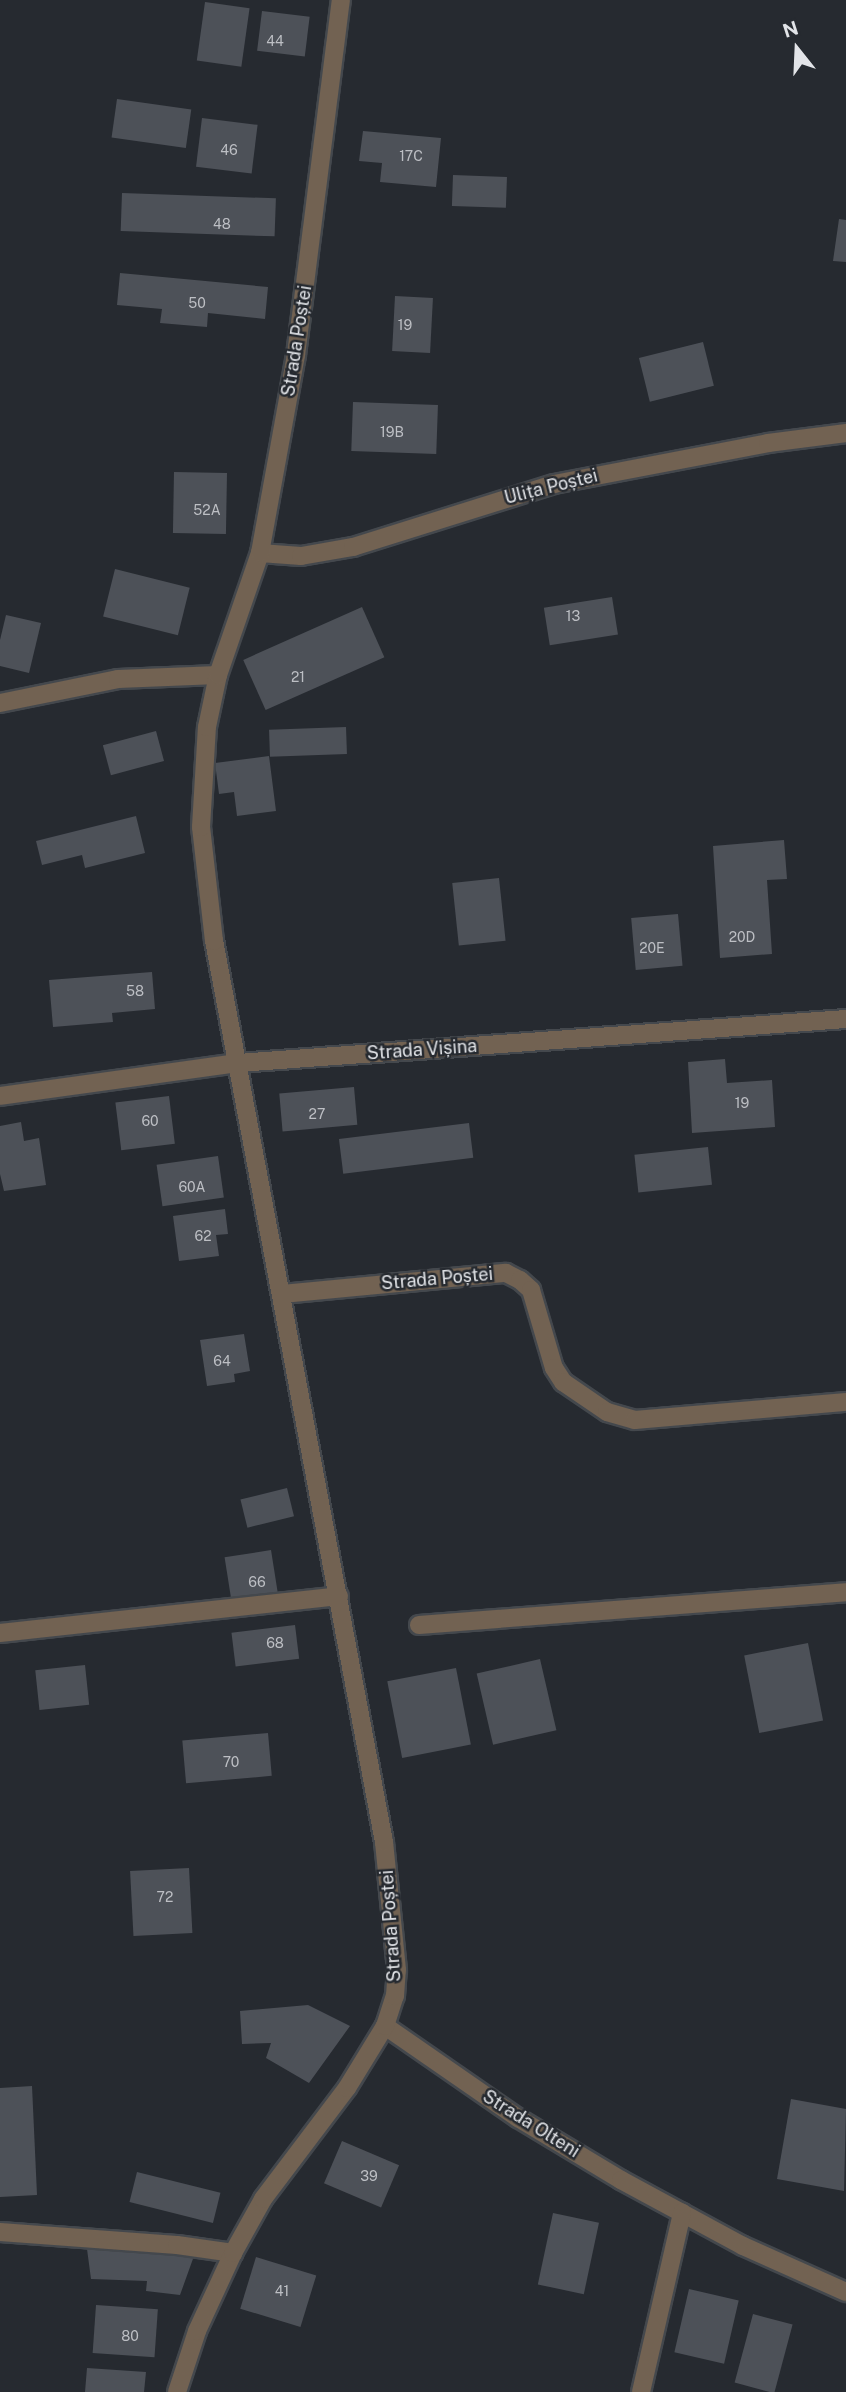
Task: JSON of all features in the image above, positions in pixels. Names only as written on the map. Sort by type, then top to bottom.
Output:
[{"type":"street","name":"Strada Poștei","points":[[177,2392],[197,2332],[233,2253],[263,2199],[347,2088],[385,2026],[395,1996],[397,1970],[384,1842],[214,940],[201,827],[207,727],[218,674],[260,553],[296,355],[341,0]]},
{"type":"street","name":"Ulița Poștei","points":[[260,553],[301,556],[353,547],[554,484],[768,443],[846,433]]},
{"type":"street","points":[[0,703],[118,679],[218,674]]},
{"type":"street","name":"Strada Vișina","points":[[0,1096],[238,1063],[846,1019]]},
{"type":"street","name":"Strada Poștei","points":[[282,1294],[506,1273],[531,1290],[554,1368],[563,1382],[607,1412],[635,1420],[846,1402]]},
{"type":"street","points":[[419,1625],[846,1592]]},
{"type":"street","points":[[0,1633],[339,1596]]},
{"type":"street","name":"Strada Olteni","points":[[385,2026],[518,2118],[682,2213],[765,2257],[846,2292]]},
{"type":"street","points":[[641,2392],[682,2213]]},
{"type":"street","points":[[0,2232],[177,2245],[233,2253]]},
{"type":"building","points":[[205,2],[250,8],[241,67],[197,60]]},
{"type":"building","points":[[262,11],[310,17],[305,57],[257,51]]},
{"type":"building","points":[[117,99],[191,109],[186,148],[112,138]]},
{"type":"building","points":[[202,118],[258,125],[252,173],[196,167]]},
{"type":"building","points":[[363,131],[441,138],[436,187],[380,182],[382,163],[359,161]]},
{"type":"building","points":[[453,175],[507,177],[506,208],[452,206]]},
{"type":"building","points":[[122,193],[276,198],[275,236],[121,231]]},
{"type":"building","points":[[839,219],[846,220],[846,262],[833,261]]},
{"type":"building","points":[[120,273],[268,287],[265,319],[208,313],[207,327],[160,323],[162,309],[117,305]]},
{"type":"building","points":[[395,296],[433,298],[430,353],[392,351]]},
{"type":"building","points":[[703,342],[714,386],[650,402],[639,358]]},
{"type":"building","points":[[353,402],[438,405],[436,454],[351,451]]},
{"type":"building","points":[[174,472],[227,473],[226,534],[173,533]]},
{"type":"building","points":[[115,569],[190,588],[178,635],[103,617]]},
{"type":"building","points":[[612,597],[618,635],[550,645],[544,608]]},
{"type":"building","points":[[362,607],[384,657],[266,710],[243,660]]},
{"type":"building","points":[[6,615],[41,623],[29,673],[0,666],[0,640]]},
{"type":"building","points":[[346,727],[347,754],[270,757],[269,730]]},
{"type":"building","points":[[156,731],[164,761],[111,775],[103,745]]},
{"type":"building","points":[[269,756],[276,811],[237,816],[234,792],[219,794],[215,763]]},
{"type":"building","points":[[136,816],[145,853],[85,868],[82,855],[42,865],[36,841]]},
{"type":"building","points":[[784,840],[787,879],[767,880],[772,954],[720,958],[713,846]]},
{"type":"building","points":[[499,878],[506,941],[459,946],[452,883]]},
{"type":"building","points":[[678,914],[683,966],[636,970],[631,918]]},
{"type":"building","points":[[152,972],[155,1009],[112,1013],[113,1022],[53,1027],[49,980]]},
{"type":"building","points":[[725,1059],[727,1083],[772,1080],[775,1127],[692,1133],[688,1062]]},
{"type":"building","points":[[354,1087],[357,1125],[283,1131],[279,1094]]},
{"type":"building","points":[[169,1096],[175,1144],[121,1150],[115,1103]]},
{"type":"building","points":[[21,1122],[24,1141],[39,1138],[46,1185],[4,1191],[0,1174],[0,1126]]},
{"type":"building","points":[[469,1123],[473,1158],[343,1174],[339,1139]]},
{"type":"building","points":[[708,1147],[712,1185],[638,1193],[634,1155]]},
{"type":"building","points":[[218,1156],[224,1198],[162,1206],[157,1165]]},
{"type":"building","points":[[225,1209],[228,1234],[216,1235],[219,1256],[179,1261],[173,1216]]},
{"type":"building","points":[[244,1334],[250,1371],[234,1374],[235,1382],[207,1386],[200,1340]]},
{"type":"building","points":[[287,1488],[294,1516],[247,1528],[240,1500]]},
{"type":"building","points":[[271,1550],[279,1598],[232,1606],[225,1557]]},
{"type":"building","points":[[295,1625],[299,1659],[236,1667],[231,1633]]},
{"type":"building","points":[[808,1643],[823,1721],[759,1733],[744,1655]]},
{"type":"building","points":[[540,1659],[556,1730],[493,1745],[477,1674]]},
{"type":"building","points":[[85,1665],[89,1705],[39,1710],[35,1670]]},
{"type":"building","points":[[456,1668],[471,1745],[402,1758],[387,1681]]},
{"type":"building","points":[[268,1733],[272,1776],[186,1783],[182,1740]]},
{"type":"building","points":[[189,1868],[192,1933],[133,1936],[130,1871]]},
{"type":"building","points":[[308,2005],[350,2026],[309,2083],[266,2058],[271,2043],[242,2044],[240,2011]]},
{"type":"building","points":[[32,2086],[37,2195],[0,2197],[0,2088]]},
{"type":"building","points":[[791,2099],[846,2109],[844,2191],[777,2179]]},
{"type":"building","points":[[342,2141],[399,2165],[381,2208],[324,2183]]},
{"type":"building","points":[[137,2172],[220,2193],[213,2223],[130,2202]]},
{"type":"building","points":[[553,2213],[599,2223],[584,2294],[538,2284]]},
{"type":"building","points":[[87,2249],[194,2256],[180,2295],[146,2291],[147,2281],[91,2279]]},
{"type":"building","points":[[256,2257],[316,2275],[300,2327],[240,2309]]},
{"type":"building","points":[[689,2289],[739,2300],[724,2364],[674,2352]]},
{"type":"building","points":[[96,2305],[158,2309],[155,2357],[93,2353]]},
{"type":"building","points":[[753,2314],[793,2325],[775,2392],[735,2383]]},
{"type":"building","points":[[87,2368],[146,2372],[144,2392],[85,2392]]}]
